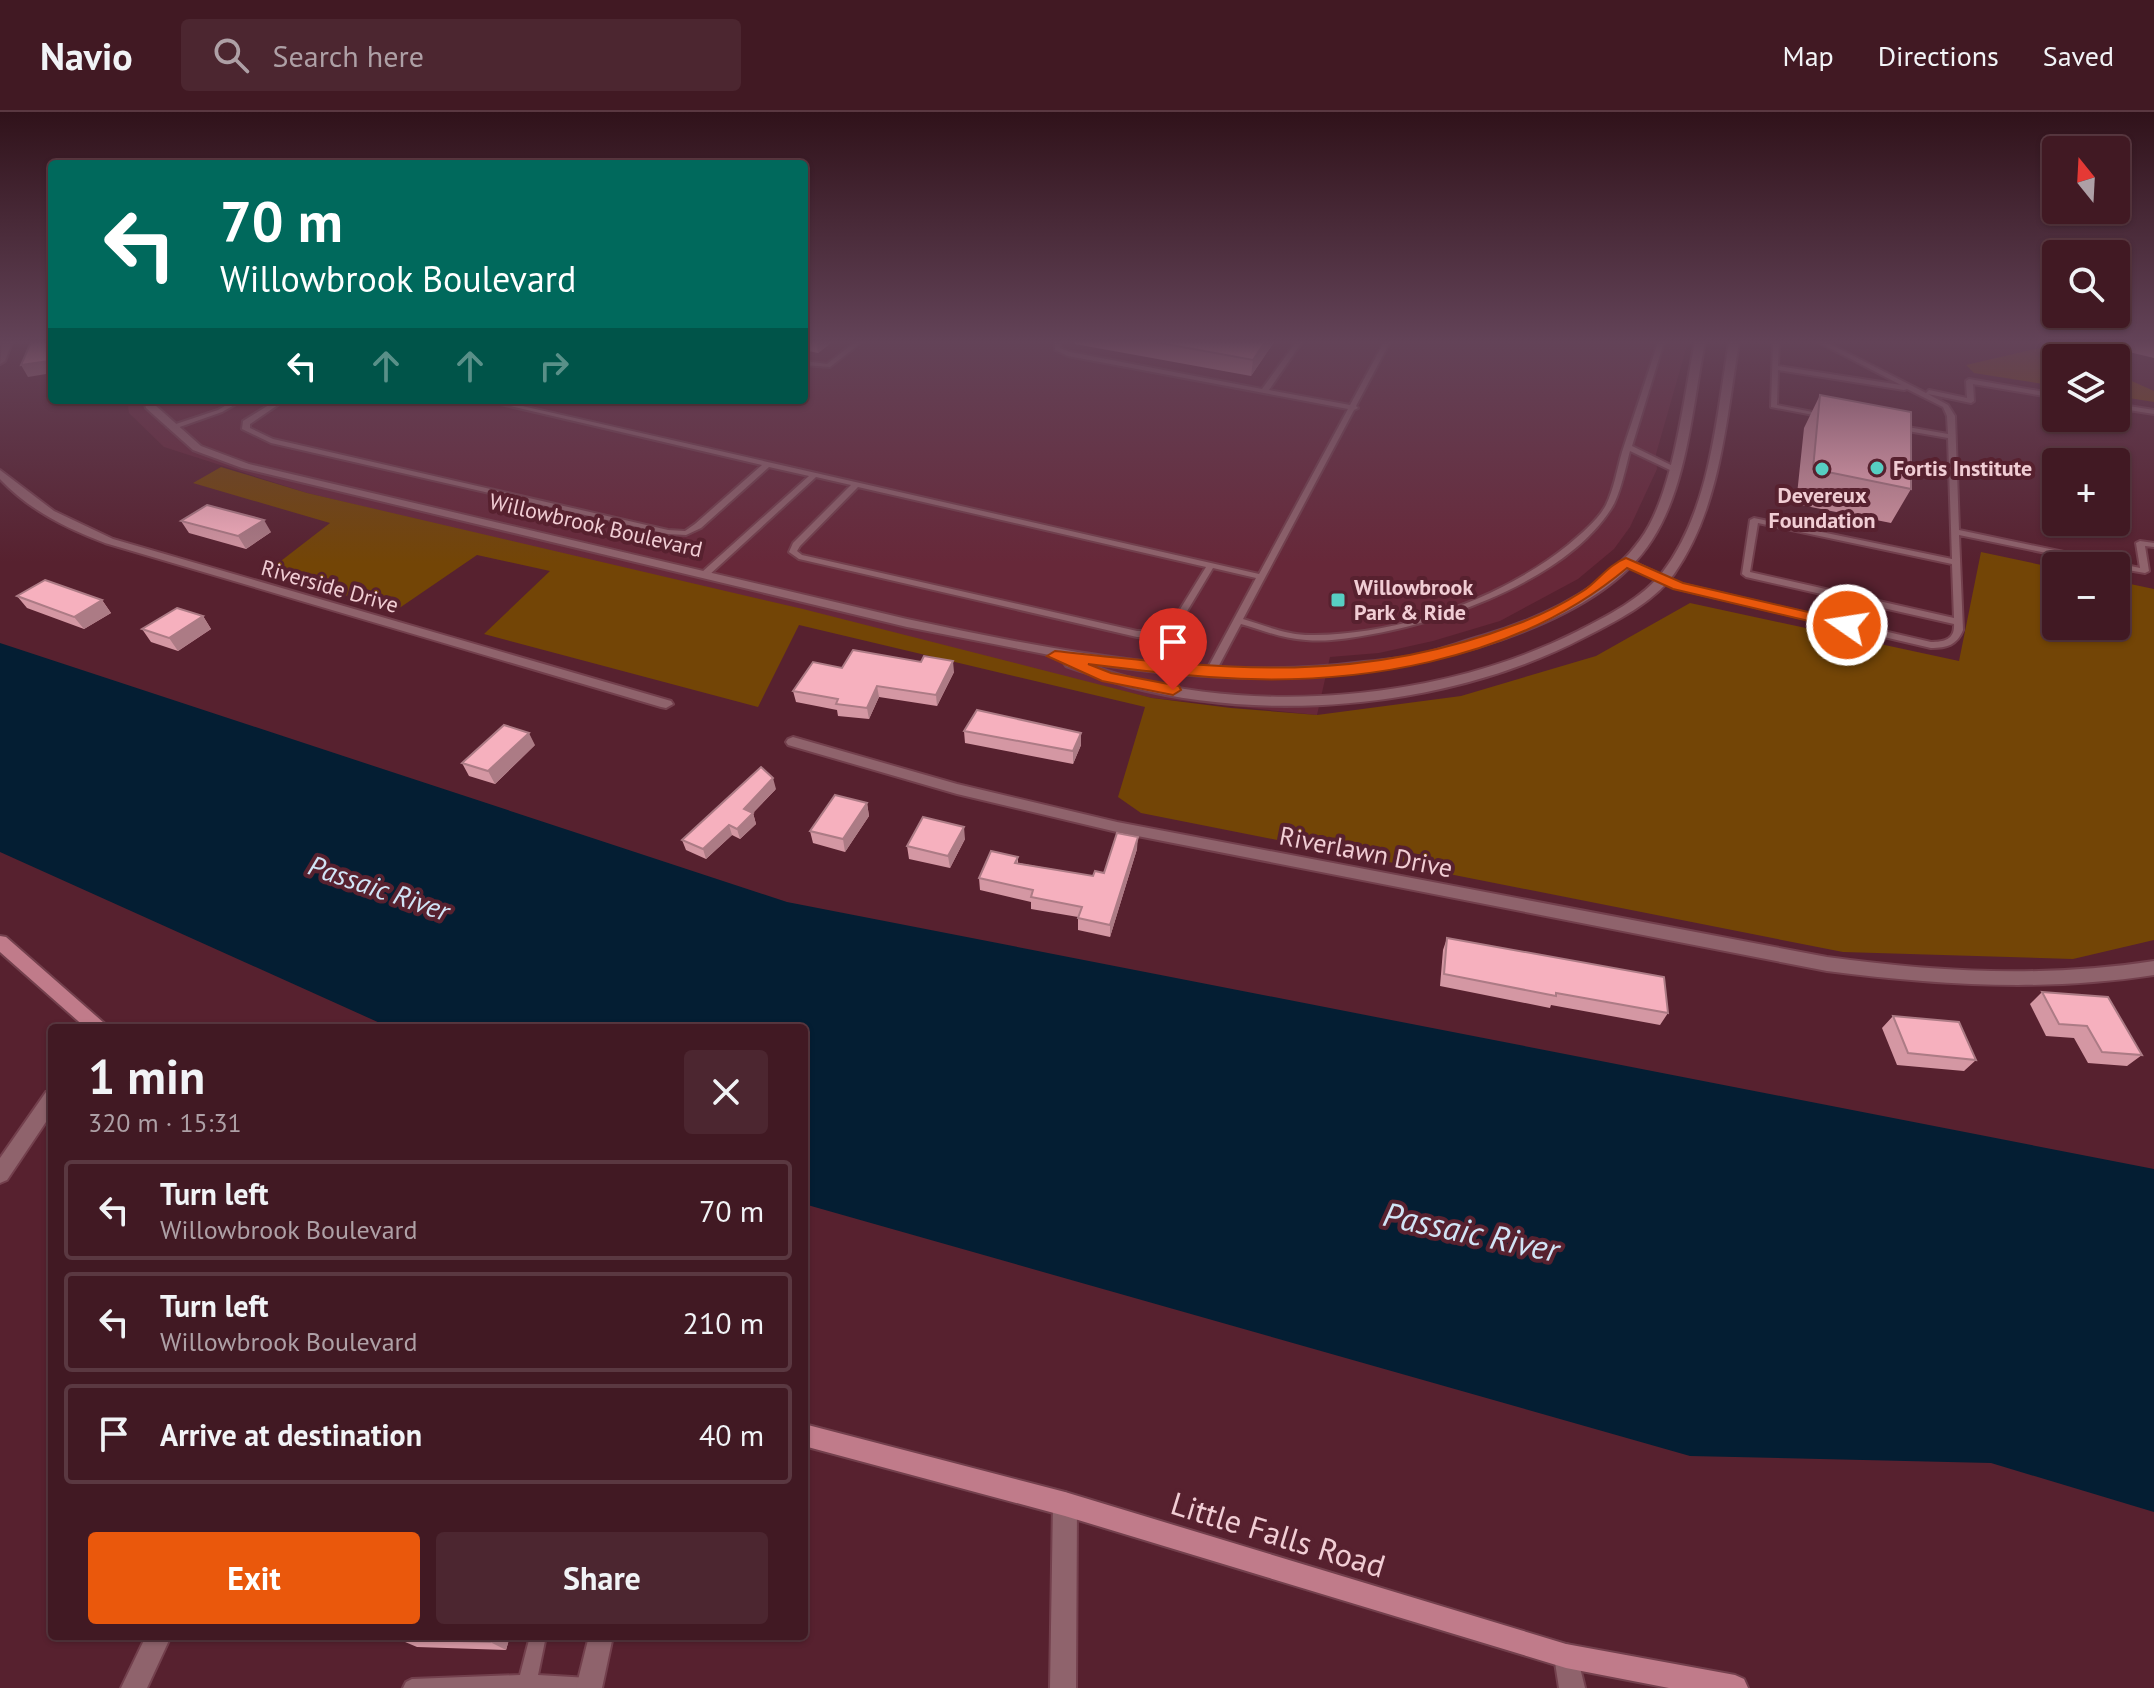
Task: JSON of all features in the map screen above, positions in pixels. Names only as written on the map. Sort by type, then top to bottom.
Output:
[{"type":"street","name":"Willowbrook Boulevard","points":[[160,416],[197,448],[246,466],[1055,656],[1210,673],[1333,672],[1381,666],[1460,650],[1558,611],[1588,594],[1626,562],[1655,528],[1684,416]]},
{"type":"street","name":"Willowbrook Boulevard","points":[[1055,656],[1107,678],[1223,696],[1272,700],[1375,695],[1472,678],[1552,651],[1630,606],[1664,578],[1696,528],[1719,416]]},
{"type":"street","name":"Riverside Drive","points":[[0,473],[15,490],[47,513],[109,541],[666,704]]},
{"type":"street","name":"Riverlawn Drive","points":[[793,742],[957,789],[1117,827],[1767,953],[1936,977],[2074,980],[2154,968]]},
{"type":"street","points":[[0,942],[93,1024]]},
{"type":"street","points":[[0,1174],[48,1104]]},
{"type":"street","name":"Little Falls Road","points":[[808,1436],[1065,1504],[1566,1656],[1735,1688]]},
{"type":"street","points":[[1063,1688],[1065,1504]]},
{"type":"street","points":[[134,1688],[157,1640]]},
{"type":"street","points":[[589,1688],[600,1640]]},
{"type":"street","points":[[1566,1656],[1572,1688]]},
{"type":"lane","points":[[171,427],[206,416]]},
{"type":"lane","points":[[255,416],[246,423],[246,429],[271,441],[668,532],[686,533],[698,526],[768,464]]},
{"type":"lane","points":[[555,416],[1262,577]]},
{"type":"lane","points":[[1210,673],[1350,416]]},
{"type":"lane","points":[[1239,621],[1312,639],[1339,636],[1414,622],[1455,610],[1502,590],[1542,569],[1596,527],[1609,507],[1638,416]]},
{"type":"lane","points":[[1626,562],[1678,586],[1931,645],[1946,645],[1956,639],[1959,622],[1951,416]]},
{"type":"lane","points":[[1892,427],[1952,437]]},
{"type":"lane","points":[[1628,447],[1673,468]]},
{"type":"lane","points":[[705,574],[814,475]]},
{"type":"lane","points":[[857,484],[796,545],[793,552],[799,557],[1137,634],[1165,631],[1174,626],[1211,565]]},
{"type":"lane","points":[[1956,562],[1754,520],[1746,574],[1959,622]]},
{"type":"lane","points":[[1955,532],[2145,571],[2140,543],[2154,545]]},
{"type":"lane","points":[[527,1683],[537,1640]]},
{"type":"lane","points":[[412,1688],[527,1683],[589,1688]]},
{"type":"shaded area","points":[[132,416],[1667,416],[1656,454],[1657,469],[1630,527],[1614,549],[1578,579],[1500,621],[1379,653],[1330,657],[1317,715],[1152,698],[307,493],[164,447]]},
{"type":"shaded area","points":[[221,467],[307,493],[803,609],[1152,698],[1317,715],[1461,696],[1596,656],[1690,603],[1959,661],[1981,552],[2042,565],[2042,640],[2130,640],[2130,584],[2154,589],[2154,940],[2073,959],[1843,952],[1141,813],[1118,797],[1145,707],[799,625],[758,707],[484,634],[550,571],[477,555],[398,609],[264,574],[330,523],[193,483]]},
{"type":"water","name":"Passaic River","points":[[0,643],[787,902],[2154,1169],[2154,1512],[1991,1463],[1690,1456],[808,1205],[808,1024],[382,1024],[0,852]]},
{"type":"building","points":[[1818,416],[1911,416],[1911,489],[1813,469]]},
{"type":"building","points":[[207,505],[264,520],[238,536],[181,521]]},
{"type":"building","points":[[45,580],[102,600],[74,617],[17,596]]},
{"type":"building","points":[[177,608],[203,616],[169,638],[142,629]]},
{"type":"building","points":[[853,650],[921,662],[924,656],[953,661],[936,695],[877,686],[867,708],[836,704],[838,699],[793,691],[813,662],[842,668]]},
{"type":"building","points":[[977,710],[1081,733],[1073,751],[964,731]]},
{"type":"building","points":[[504,725],[529,733],[488,771],[462,763]]},
{"type":"building","points":[[761,767],[773,778],[744,809],[753,813],[737,829],[729,825],[703,849],[682,840]]},
{"type":"building","points":[[835,795],[867,803],[843,839],[810,831]]},
{"type":"building","points":[[923,817],[964,827],[948,856],[907,846]]},
{"type":"building","points":[[1117,833],[1138,837],[1110,925],[1078,918],[1082,907],[1031,897],[1033,890],[979,878],[991,851],[1018,857],[1015,863],[1093,876],[1095,871],[1104,873]]},
{"type":"building","points":[[1447,938],[1664,977],[1668,1013],[1556,993],[1556,996],[1444,974]]},
{"type":"building","points":[[2042,992],[2108,997],[2142,1055],[2102,1052],[2087,1026],[2059,1024]]},
{"type":"building","points":[[1893,1016],[1959,1022],[1976,1060],[1908,1053]]},
{"type":"building","points":[[429,1640],[491,1640],[490,1642]]},
{"type":"place","name":"Fortis Institute","points":[[1877,468]]},
{"type":"place","name":"Devereux Foundation","points":[[1822,469]]},
{"type":"place","name":"Willowbrook Park & Ride","points":[[1338,600]]},
{"type":"route","points":[[1173,690],[1107,678],[1055,656],[1210,673],[1284,675],[1333,672],[1424,659],[1495,638],[1558,611],[1588,594],[1626,562],[1678,586],[1847,625]]}]
